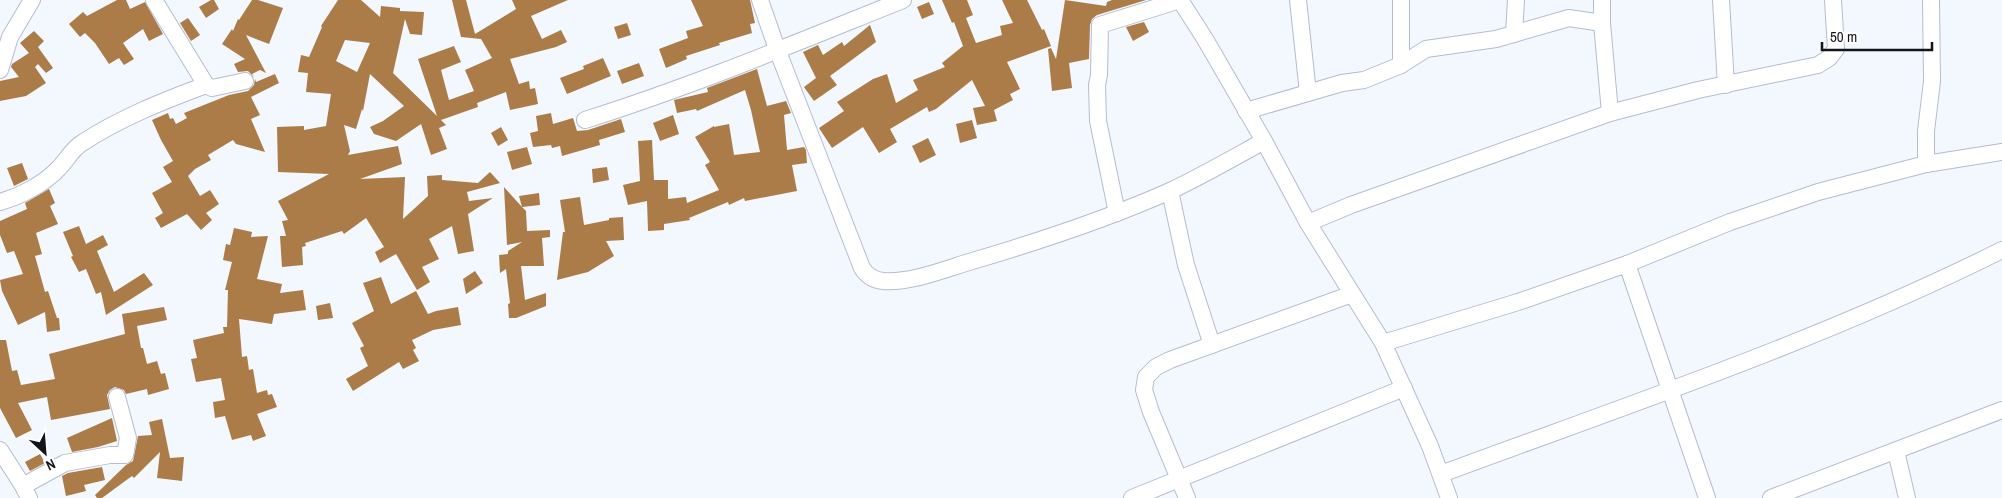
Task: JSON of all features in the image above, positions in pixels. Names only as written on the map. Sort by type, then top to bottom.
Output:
[{"type":"street","points":[[0,70],[10,37],[32,0]]},
{"type":"street","points":[[154,0],[206,84],[212,88],[245,81]]},
{"type":"street","points":[[760,0],[777,49],[862,268],[867,276],[882,281],[897,280],[935,272],[1031,243],[1117,213],[1170,191],[1264,141]]},
{"type":"street","points":[[585,120],[646,101],[710,77],[903,0]]},
{"type":"street","points":[[1117,213],[1098,121],[1097,85],[1099,75],[1100,24],[1180,0],[1205,39],[1264,141],[1308,223],[1383,343],[1450,498]]},
{"type":"street","points":[[1298,0],[1308,93]]},
{"type":"street","points":[[1400,65],[1401,0]]},
{"type":"street","points":[[1514,34],[1516,0]]},
{"type":"street","points":[[1602,0],[1602,23],[1610,113]]},
{"type":"street","points":[[1721,0],[1726,85]]},
{"type":"street","points":[[1308,223],[1610,113],[1726,85],[1818,66],[1829,58],[1836,49],[1833,0]]},
{"type":"street","points":[[1926,164],[1926,131],[1932,81],[1931,0]]},
{"type":"street","points":[[1246,111],[1342,83],[1364,80],[1400,65],[1426,49],[1496,39],[1569,18],[1602,23]]},
{"type":"street","points":[[0,202],[13,198],[48,179],[60,168],[75,148],[94,136],[171,98],[206,84]]},
{"type":"street","points":[[1383,343],[1518,302],[1627,264],[1730,222],[1818,192],[1926,164],[2002,152]]},
{"type":"street","points":[[1170,191],[1186,265],[1212,345]]},
{"type":"street","points":[[1441,474],[1759,356],[1882,305],[2002,250]]},
{"type":"street","points":[[1627,264],[1707,498]]},
{"type":"street","points":[[1187,498],[1151,412],[1144,390],[1146,377],[1156,367],[1170,360],[1352,294]]},
{"type":"street","points":[[1132,498],[1404,388]]},
{"type":"street","points":[[0,450],[26,492],[66,463],[110,455],[125,455],[128,438],[117,397]]},
{"type":"street","points":[[1771,498],[2002,410]]},
{"type":"street","points":[[1896,451],[1907,498]]},
{"type":"building","points":[[117,0],[126,0],[130,9],[145,2],[163,34],[149,41],[143,29],[123,43],[134,59],[124,65],[119,58],[109,64],[95,43],[85,33],[80,37],[69,24],[83,12],[87,16]]},
{"type":"building","points":[[214,0],[219,9],[206,18],[199,7]]},
{"type":"building","points":[[252,0],[283,8],[269,44],[246,35],[266,73],[260,70],[252,74],[254,77],[248,71],[238,72],[234,64],[245,59],[222,44],[232,29],[233,31],[238,19]]},
{"type":"building","points":[[338,0],[361,0],[380,17],[381,6],[400,8],[400,11],[424,12],[422,35],[410,34],[405,19],[393,73],[437,116],[418,59],[454,46],[461,62],[441,70],[449,100],[474,91],[465,70],[492,58],[481,39],[461,37],[452,0],[466,0],[475,34],[516,9],[512,0],[568,0],[531,16],[542,39],[561,30],[567,42],[556,47],[510,59],[519,84],[529,81],[530,89],[535,88],[538,104],[510,110],[506,92],[477,103],[478,107],[441,120],[446,125],[439,128],[447,149],[431,155],[421,124],[396,141],[374,134],[370,127],[383,121],[404,106],[370,74],[363,111],[362,109],[356,129],[344,125],[350,151],[348,155],[398,146],[402,164],[360,179],[405,177],[403,219],[428,196],[427,176],[442,175],[442,180],[478,183],[490,172],[500,183],[467,192],[469,201],[493,198],[468,214],[474,251],[458,254],[452,226],[429,239],[439,259],[422,267],[430,282],[417,290],[396,254],[380,263],[375,252],[384,247],[366,218],[344,234],[342,231],[305,243],[306,246],[302,247],[303,265],[282,267],[280,236],[286,236],[282,221],[288,220],[278,201],[329,174],[278,172],[277,127],[304,126],[304,130],[326,126],[331,94],[306,92],[308,73],[298,72],[301,55],[309,57],[321,26]],"holes":[[[345,40],[370,43],[357,72],[336,61]]]},
{"type":"building","points":[[691,0],[750,0],[755,23],[750,24],[752,33],[686,56],[687,59],[666,68],[659,49],[688,38],[686,31],[703,26]]},
{"type":"building","points":[[942,0],[967,0],[973,15],[966,18],[976,43],[1002,35],[1000,26],[1013,23],[1002,0],[1027,0],[1042,30],[1044,29],[1051,46],[1007,62],[1020,89],[1010,94],[1013,100],[994,110],[997,121],[977,125],[973,108],[985,106],[972,80],[936,109],[929,112],[927,107],[890,129],[897,142],[879,153],[863,127],[832,148],[819,128],[844,111],[837,102],[873,79],[887,74],[896,103],[918,90],[913,80],[945,67],[942,63],[963,46],[954,22],[952,23]]},
{"type":"building","points":[[1065,0],[1106,6],[1107,2],[1112,0],[1146,0],[1097,15],[1092,19],[1090,25],[1089,59],[1069,63],[1072,88],[1052,91],[1048,49],[1051,48],[1056,59]]},
{"type":"building","points":[[929,2],[934,14],[922,19],[917,7]]},
{"type":"building","points":[[188,18],[200,35],[191,41],[180,23]]},
{"type":"building","points":[[1144,22],[1149,32],[1133,41],[1126,27]]},
{"type":"building","points":[[627,23],[631,35],[618,39],[614,27]]},
{"type":"building","points":[[870,25],[876,42],[830,76],[837,85],[814,101],[804,87],[816,78],[803,52],[818,45],[823,55],[842,42],[844,46]]},
{"type":"building","points":[[34,31],[44,41],[38,47],[53,68],[46,73],[38,64],[35,67],[46,83],[26,96],[0,101],[0,81],[19,77],[11,67],[12,64],[29,53],[20,43]]},
{"type":"building","points":[[603,58],[611,76],[567,94],[560,78],[584,69],[583,66]]},
{"type":"building","points":[[639,63],[644,76],[622,84],[617,71]]},
{"type":"building","points":[[757,69],[767,106],[786,101],[791,113],[784,115],[787,150],[804,147],[806,150],[807,163],[792,165],[797,191],[745,201],[744,198],[729,205],[728,202],[689,218],[690,220],[664,224],[664,230],[648,231],[647,201],[628,205],[623,185],[640,181],[638,141],[652,140],[654,180],[668,180],[668,199],[686,197],[687,203],[719,190],[705,165],[710,162],[695,137],[714,126],[729,124],[734,155],[760,152],[745,90],[697,111],[696,109],[677,113],[674,100],[708,92],[707,88]]},
{"type":"building","points":[[275,74],[279,83],[251,97],[260,115],[251,119],[265,152],[236,144],[233,140],[208,155],[211,160],[195,169],[188,176],[200,196],[210,190],[219,204],[206,213],[212,220],[201,230],[187,214],[161,228],[155,218],[163,213],[152,193],[172,182],[163,167],[173,161],[152,120],[168,113],[170,119],[173,118],[176,124],[187,118],[184,113],[229,95],[248,91],[254,85],[255,79],[256,82]]},
{"type":"building","points":[[551,113],[553,124],[573,118],[577,131],[588,130],[621,119],[625,132],[599,140],[600,145],[562,156],[560,146],[552,148],[551,145],[533,147],[530,133],[538,131],[536,116]]},
{"type":"building","points":[[673,115],[679,134],[660,141],[653,123]]},
{"type":"building","points":[[972,120],[977,138],[960,143],[956,124]]},
{"type":"building","points":[[501,127],[508,140],[498,146],[491,133]]},
{"type":"building","points":[[928,138],[936,155],[920,163],[912,146]]},
{"type":"building","points":[[527,147],[532,164],[512,170],[507,152]]},
{"type":"building","points":[[22,163],[28,179],[14,186],[7,168]]},
{"type":"building","points":[[607,167],[609,180],[593,183],[592,169]]},
{"type":"building","points":[[504,187],[526,211],[527,231],[550,230],[550,237],[542,238],[544,266],[521,266],[525,300],[546,293],[546,306],[516,318],[509,318],[508,304],[510,303],[506,269],[500,273],[499,255],[508,254],[508,251],[522,242],[507,245]]},
{"type":"building","points":[[49,189],[55,203],[50,206],[58,224],[36,233],[42,254],[35,256],[45,292],[48,291],[57,318],[59,318],[60,330],[47,332],[45,312],[18,325],[2,291],[0,280],[23,274],[14,251],[7,253],[0,235],[0,221],[27,209],[25,203]]},
{"type":"building","points":[[539,193],[540,205],[522,207],[519,196]]},
{"type":"building","points":[[580,197],[584,225],[609,220],[609,218],[623,217],[624,240],[606,241],[614,256],[588,272],[557,280],[563,232],[565,232],[560,200]]},
{"type":"building","points":[[79,226],[86,244],[103,235],[108,245],[97,251],[114,292],[144,273],[153,285],[106,315],[101,292],[96,294],[86,269],[79,272],[71,257],[73,256],[63,232]]},
{"type":"building","points":[[234,228],[252,232],[251,237],[268,236],[257,279],[282,284],[280,293],[303,290],[306,310],[274,314],[272,324],[239,319],[242,357],[247,356],[249,370],[253,369],[257,393],[267,390],[268,395],[272,394],[277,407],[257,414],[266,436],[253,441],[251,435],[232,440],[225,416],[215,418],[213,402],[225,400],[221,378],[196,382],[191,359],[197,358],[193,340],[224,333],[223,327],[227,327],[228,290],[225,290],[232,262],[223,260],[226,244],[230,245]]},
{"type":"building","points":[[475,271],[483,283],[466,294],[463,279]]},
{"type":"building","points":[[381,277],[391,304],[416,291],[428,314],[458,307],[461,325],[433,330],[412,340],[416,348],[413,350],[419,361],[403,369],[399,362],[353,391],[346,379],[368,366],[360,348],[364,346],[352,323],[374,311],[363,283]]},
{"type":"building","points":[[330,303],[333,318],[318,320],[316,306]]},
{"type":"building","points":[[164,307],[167,320],[137,326],[141,348],[143,348],[147,364],[157,361],[161,374],[165,373],[169,389],[148,395],[147,389],[126,394],[124,390],[115,387],[107,395],[110,409],[51,420],[47,397],[18,403],[32,430],[16,438],[0,408],[0,340],[6,340],[12,371],[17,370],[21,385],[55,379],[49,354],[125,334],[122,314]]},
{"type":"building","points":[[112,418],[117,441],[72,452],[67,438]]},
{"type":"building","points":[[162,419],[170,458],[184,457],[182,481],[157,478],[160,452],[134,478],[132,476],[102,498],[97,498],[95,495],[126,465],[133,461],[138,436],[152,435],[149,422]]},
{"type":"building","points":[[40,454],[45,463],[30,471],[25,462]]},
{"type":"building","points":[[102,467],[105,480],[84,485],[86,491],[66,496],[62,476],[68,473]]}]
